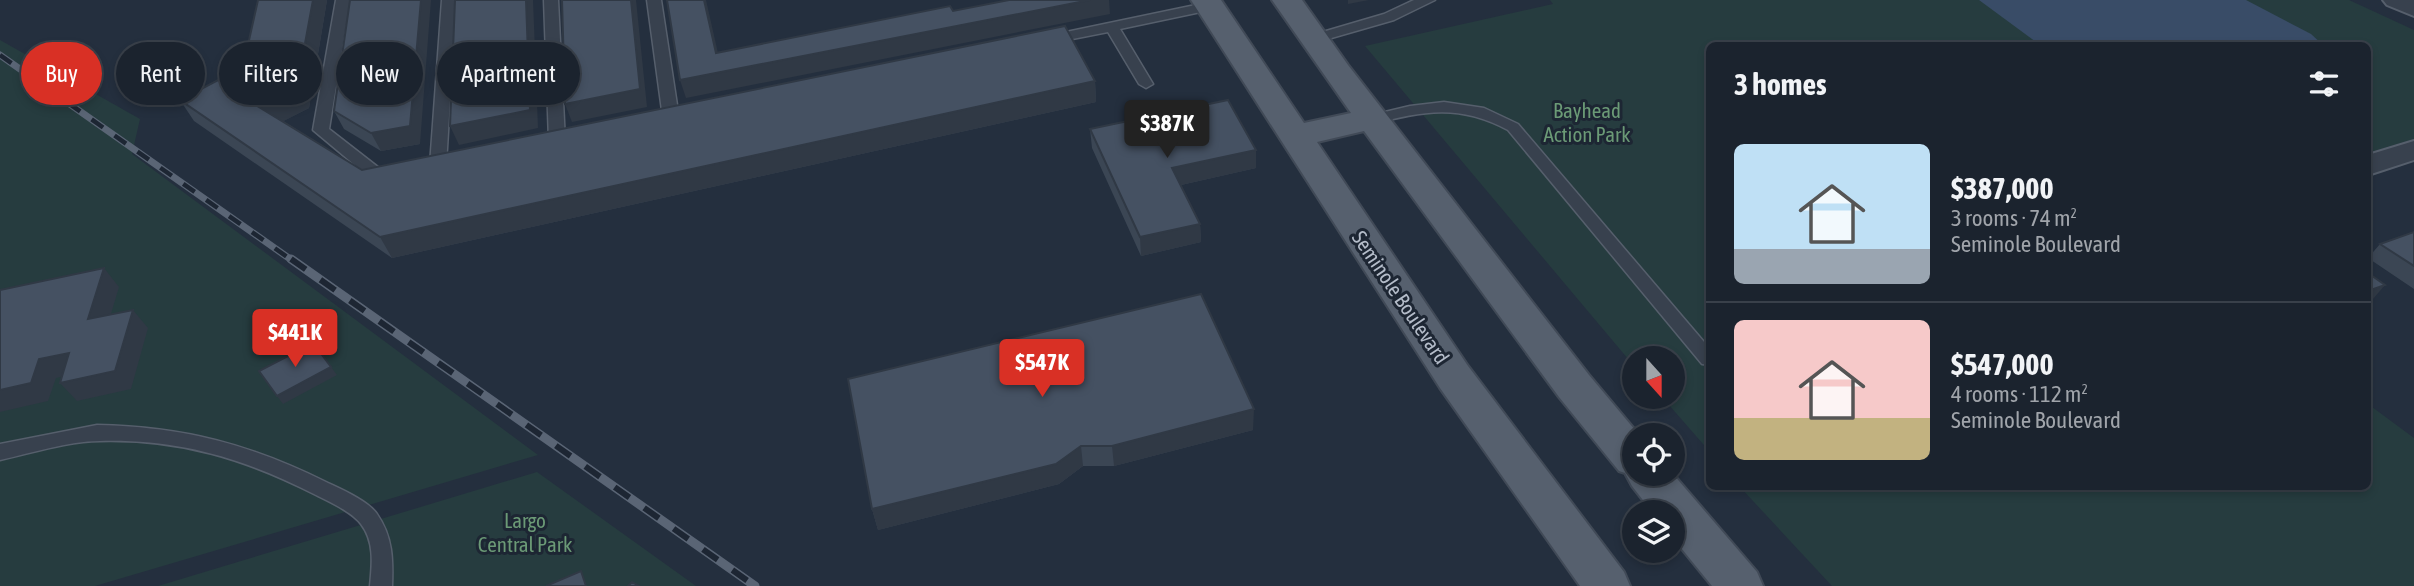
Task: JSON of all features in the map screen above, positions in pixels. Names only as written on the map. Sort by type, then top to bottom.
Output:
[{"type":"main road","points":[[1287,0],[1574,386],[1622,444]]},
{"type":"main road","name":"Seminole Boulevard","points":[[1208,3],[1454,377],[1607,586]]},
{"type":"main road","points":[[1294,136],[1373,119]]},
{"type":"main road","points":[[1657,486],[1740,586]]},
{"type":"street","points":[[2396,0],[2414,8]]},
{"type":"street","points":[[2371,163],[2414,150]]},
{"type":"lane","points":[[343,0],[321,130],[380,177],[404,172]]},
{"type":"lane","points":[[439,165],[449,0]]},
{"type":"lane","points":[[551,0],[557,141]]},
{"type":"lane","points":[[654,0],[671,118]]},
{"type":"lane","points":[[1314,39],[1389,17],[1406,7],[1428,0]]},
{"type":"lane","points":[[1031,44],[1208,3]]},
{"type":"lane","points":[[1112,27],[1146,84]]},
{"type":"lane","points":[[1373,119],[1414,108],[1439,105],[1492,114],[1513,127],[1706,357]]},
{"type":"lane","points":[[0,452],[97,433],[144,434],[217,446],[272,464],[338,497],[369,517],[383,551],[381,586]]},
{"type":"green space","name":"Bayhead Action Park","points":[[1550,0],[2349,0],[2414,30],[2414,139],[2371,152],[2371,42],[1706,42],[1706,447],[1673,410],[1685,410],[1685,346],[1622,346],[1622,352],[1365,46],[1553,4]]},
{"type":"green space","points":[[0,40],[21,52],[21,105],[102,105],[102,98],[140,119],[132,154],[538,455],[95,586],[0,586]]},
{"type":"green space","points":[[2371,406],[2414,438],[2414,586],[1832,586],[1743,490],[2371,490]]},
{"type":"green space","name":"Largo Central Park","points":[[537,472],[696,586],[158,586]]},
{"type":"water","points":[[1979,0],[2246,0],[2311,34],[2320,42],[2036,42]]},
{"type":"building","points":[[258,0],[313,0],[305,42],[249,42]]},
{"type":"building","points":[[350,0],[421,0],[417,42],[344,42]]},
{"type":"building","points":[[455,0],[526,0],[528,42],[453,42]]},
{"type":"building","points":[[562,0],[631,0],[640,89],[580,101],[580,42],[563,42]]},
{"type":"building","points":[[667,0],[704,0],[716,53],[950,6],[953,11],[1009,0],[1090,0],[680,80]]},
{"type":"building","points":[[1065,26],[1095,81],[380,237],[187,105],[205,105],[205,87],[219,80],[219,105],[263,105],[259,107],[362,170]]},
{"type":"building","points":[[336,97],[336,105],[412,105],[410,126],[371,133],[334,111]]},
{"type":"building","points":[[1228,100],[1256,150],[1172,168],[1200,224],[1140,237],[1090,129]]},
{"type":"building","points":[[451,105],[530,105],[530,110],[450,126]]},
{"type":"building","points":[[2414,232],[2414,266],[2380,244]]},
{"type":"building","points":[[104,268],[88,319],[133,310],[115,371],[60,383],[69,353],[39,359],[31,383],[0,390],[0,290]]},
{"type":"building","points":[[2371,275],[2385,285],[2371,290]]},
{"type":"building","points":[[1201,294],[1254,409],[1112,446],[1081,446],[1056,464],[872,509],[848,379]]},
{"type":"building","points":[[313,343],[331,367],[277,396],[259,371]]},
{"type":"building","points":[[581,571],[586,586],[546,586]]},
{"type":"railway","points":[[0,55],[293,261]]},
{"type":"railway","points":[[291,259],[755,586]]}]
